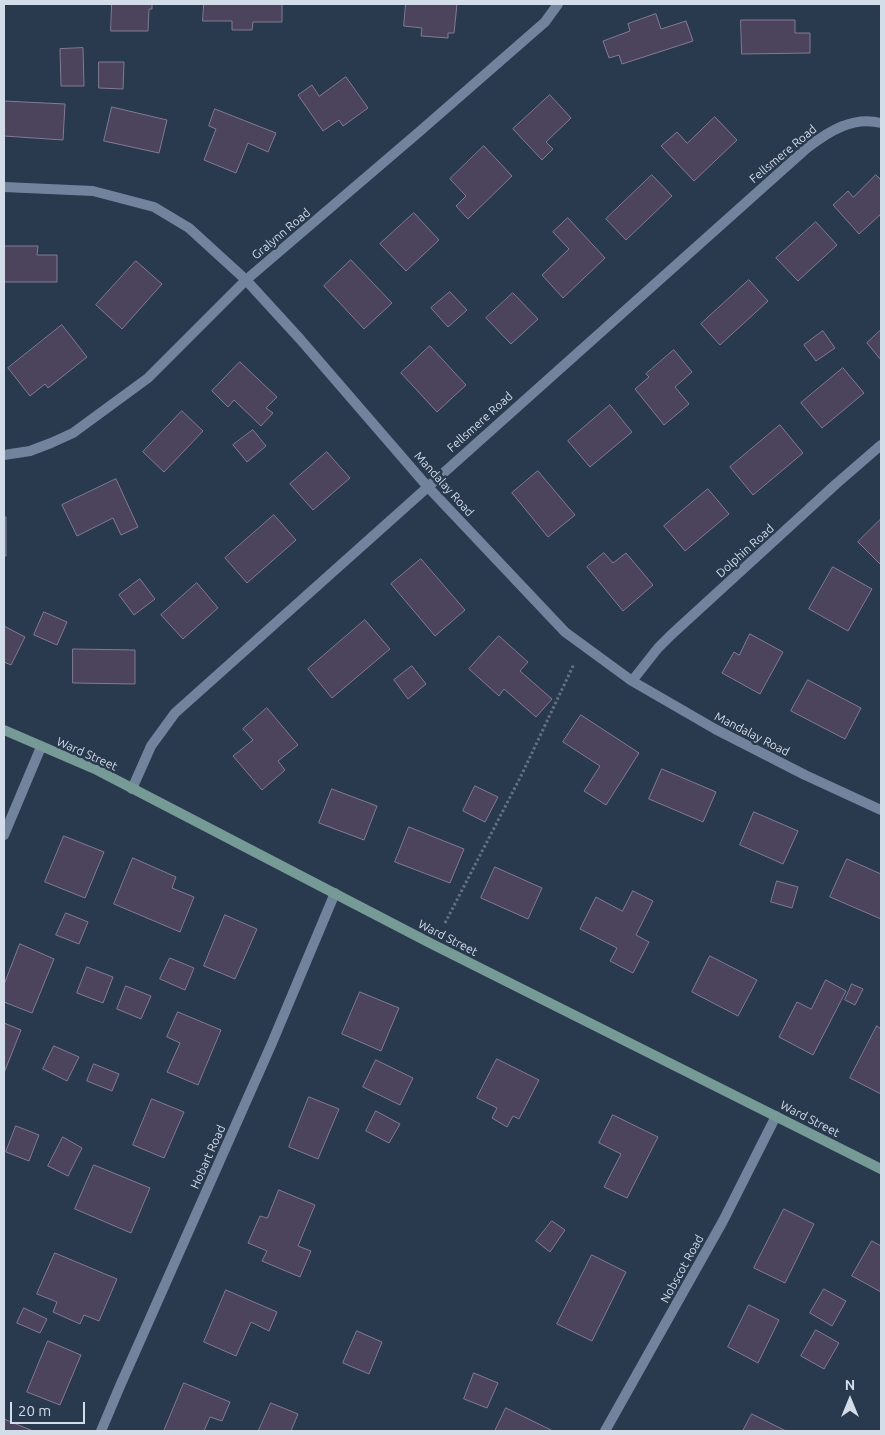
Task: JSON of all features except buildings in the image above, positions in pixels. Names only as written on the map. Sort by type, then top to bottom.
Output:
[{"type":"street","name":"Gralynn Road","points":[[4,455],[51,444],[73,433],[148,378],[246,280],[420,132],[545,22],[558,4]]},
{"type":"street","name":"Fellsmere Road","points":[[132,789],[151,746],[162,728],[175,713],[807,148],[834,130],[856,122],[881,123]]},
{"type":"street","name":"Mandalay Road","points":[[4,187],[93,190],[154,207],[189,228],[246,280],[300,339],[427,486],[564,632],[632,681],[715,729],[805,775],[881,810]]},
{"type":"street","name":"Dolphin Road","points":[[632,681],[658,648],[671,635],[881,445]]},
{"type":"street","name":"Ward Street","points":[[4,730],[97,770],[439,947],[881,1169]]},
{"type":"street","points":[[4,835],[41,747]]},
{"type":"street","name":"Hobart Road","points":[[101,1431],[336,893]]},
{"type":"street","name":"Nobscot Road","points":[[605,1431],[723,1221],[776,1116]]},
{"type":"path","points":[[445,923],[522,774],[574,664]]}]
